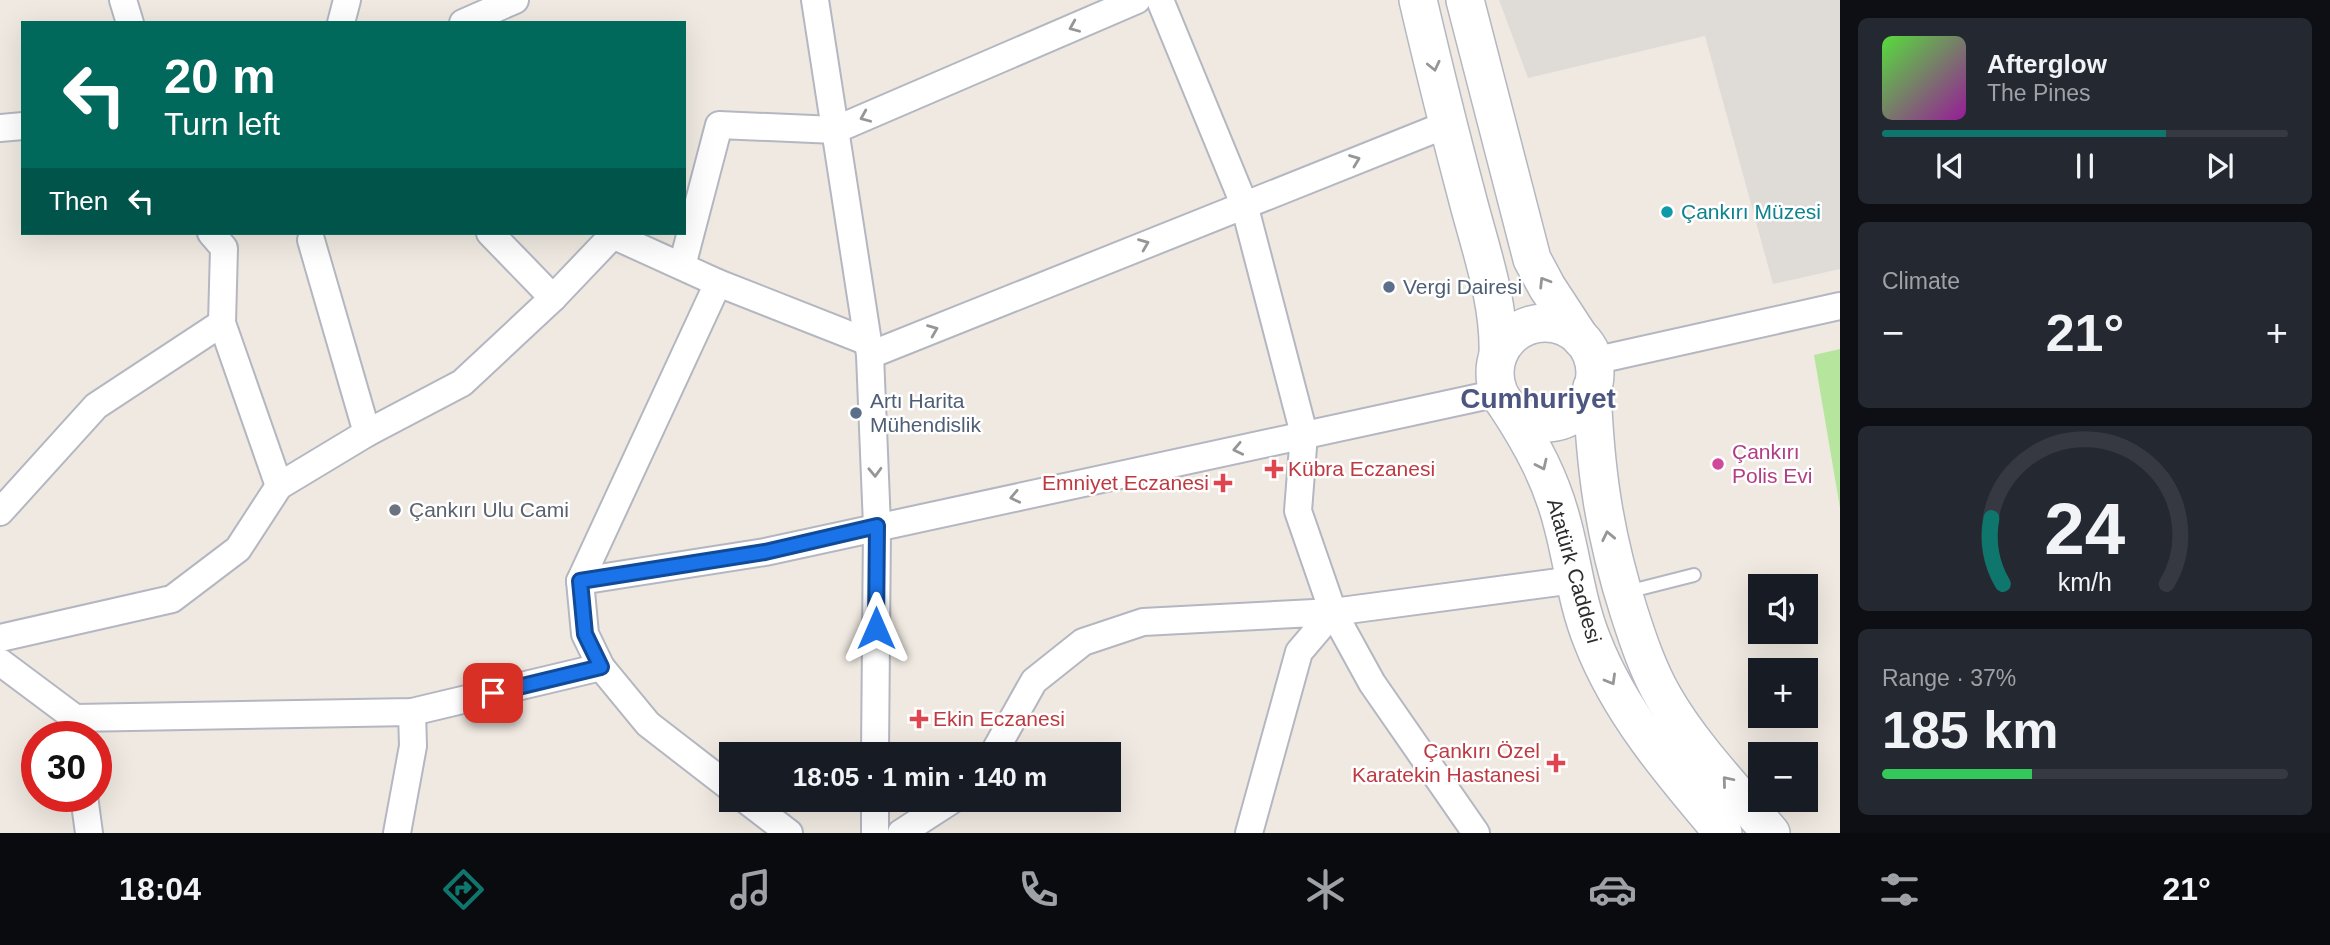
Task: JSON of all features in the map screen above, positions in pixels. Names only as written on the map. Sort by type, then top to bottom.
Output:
[{"type":"main road","points":[[1418,0],[1490,285],[1499,337],[1495,367],[1503,399],[1516,414],[1528,420],[1555,422],[1578,410],[1587,400],[1589,362],[1532,259],[1465,0]]},
{"type":"main road","points":[[1498,355],[1513,334],[1535,323],[1560,325],[1589,362]]},
{"type":"main road","name":"Atatürk Caddesi","points":[[1589,362],[1600,497],[1611,549],[1637,637],[1662,695],[1690,735],[1771,833]]},
{"type":"main road","name":"Atatürk Caddesi","points":[[1503,399],[1546,472],[1563,525],[1574,580],[1591,638],[1617,690],[1667,766],[1723,833]]},
{"type":"street","points":[[124,0],[129,21]]},
{"type":"street","points":[[342,21],[347,0]]},
{"type":"street","points":[[467,21],[513,0]]},
{"type":"street","points":[[815,0],[869,349],[877,526],[875,742]]},
{"type":"street","points":[[682,266],[719,125],[835,130],[1137,0]]},
{"type":"street","points":[[1160,0],[1244,204],[1304,435],[1298,511],[1333,612],[1372,683],[1476,833]]},
{"type":"street","points":[[613,235],[869,349],[1448,124]]},
{"type":"street","points":[[0,128],[21,126]]},
{"type":"street","points":[[213,235],[224,248],[222,323],[279,486]]},
{"type":"street","points":[[492,235],[553,298]]},
{"type":"street","points":[[0,638],[172,599],[238,549],[279,486],[367,433],[462,383],[553,298],[610,235]]},
{"type":"street","points":[[311,240],[367,433]]},
{"type":"street","points":[[718,283],[580,581],[585,634],[601,667],[648,724],[719,779]]},
{"type":"street","points":[[1589,362],[1840,306]]},
{"type":"street","points":[[0,512],[96,406],[222,323]]},
{"type":"street","points":[[580,581],[765,552],[1304,435],[1503,399]]},
{"type":"street","points":[[1000,742],[1034,681],[1083,642],[1143,622],[1333,612],[1574,580]]},
{"type":"street","points":[[1248,833],[1299,652],[1333,612]]},
{"type":"street","points":[[0,663],[70,721]]},
{"type":"street","points":[[112,725],[412,712],[601,667]]},
{"type":"street","points":[[397,833],[413,746],[412,712]]},
{"type":"street","points":[[87,812],[89,833]]},
{"type":"street","points":[[762,812],[789,833]]},
{"type":"street","points":[[874,833],[875,812]]},
{"type":"street","points":[[901,833],[933,812]]},
{"type":"lane","points":[[1623,593],[1694,575]]},
{"type":"green space","points":[[1840,349],[1840,508],[1814,355]]},
{"type":"shaded area","points":[[1499,0],[1840,0],[1840,269],[1773,284],[1705,36],[1528,78]]},
{"type":"place","name":"Çankırı Müzesi","points":[[1667,212]]},
{"type":"place","name":"Vergi Dairesi","points":[[1389,287]]},
{"type":"place","name":"Artı Harita Mühendislik","points":[[856,413]]},
{"type":"place","name":"Çankırı Polis Evi","points":[[1718,464]]},
{"type":"place","name":"Kübra Eczanesi","points":[[1274,469]]},
{"type":"place","name":"Emniyet Eczanesi","points":[[1223,483]]},
{"type":"place","name":"Çankırı Ulu Cami","points":[[395,510]]},
{"type":"place","name":"Ekin Eczanesi","points":[[919,719]]},
{"type":"place","name":"Çankırı Özel Karatekin Hastanesi","points":[[1556,763]]},
{"type":"district","name":"Cumhuriyet","points":[[1538,398]]},
{"type":"route","points":[[493,693],[601,667],[585,634],[580,581],[765,552],[877,526],[876,628]]}]
